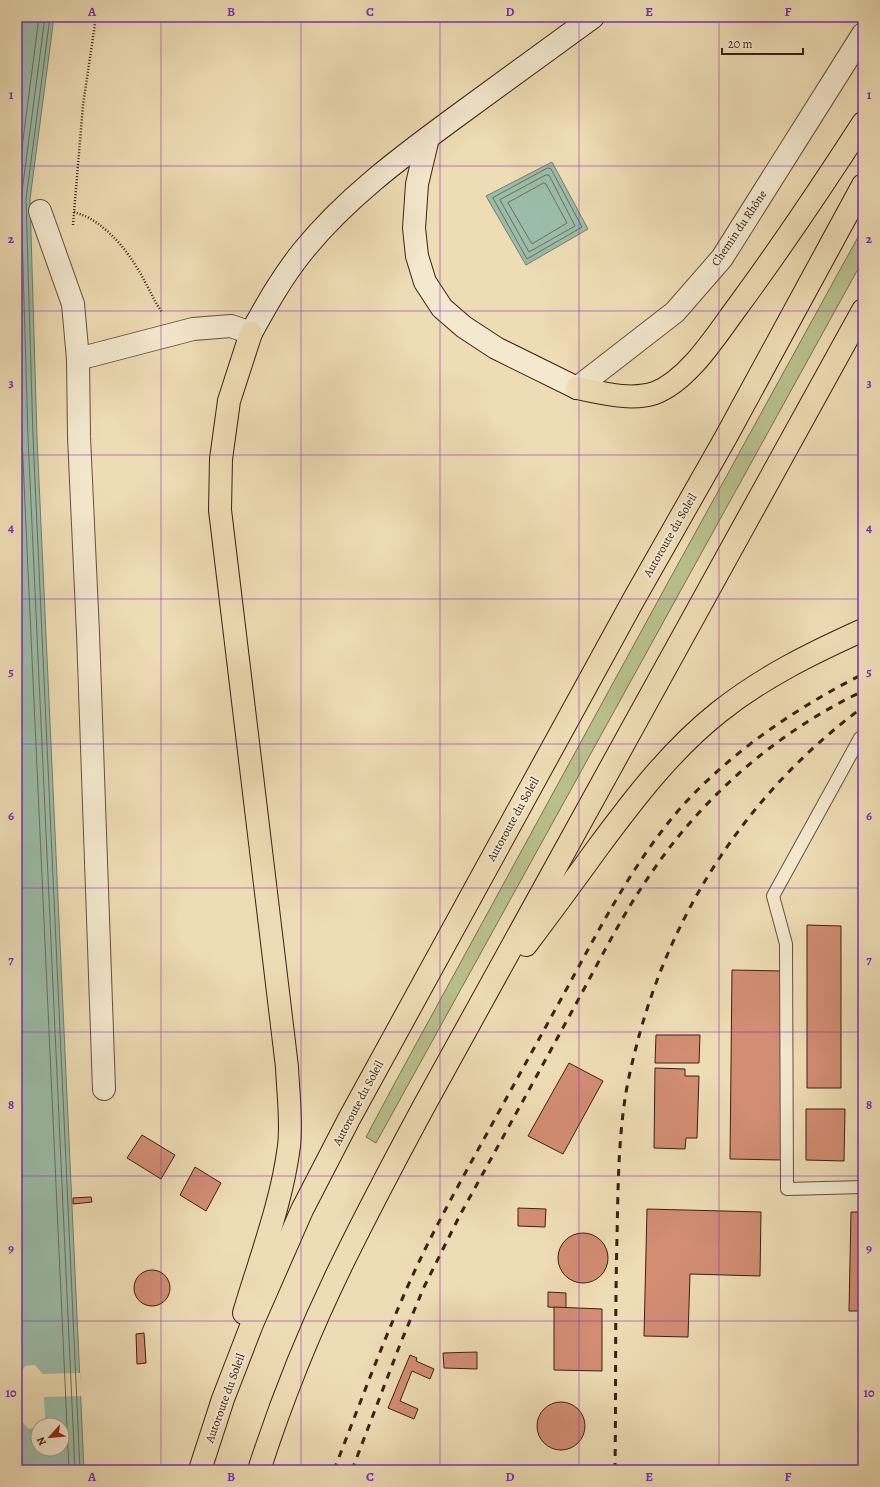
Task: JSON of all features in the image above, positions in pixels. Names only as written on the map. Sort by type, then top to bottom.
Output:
[{"type":"highway","points":[[577,388],[612,394],[636,396],[646,395],[673,384],[683,375],[710,343],[772,259],[863,123]]},
{"type":"highway","name":"Autoroute du Soleil","points":[[200,1470],[223,1399],[255,1317],[302,1210],[349,1119],[626,613],[730,430],[863,185]]},
{"type":"highway","points":[[259,1470],[274,1425],[311,1332],[342,1263],[374,1199],[863,310]]},
{"type":"highway","points":[[200,1470],[219,1395],[281,1189],[289,1145],[290,1113],[287,1068],[220,510],[221,459],[229,401],[251,333]]},
{"type":"highway","points":[[474,1017],[631,802],[686,741],[719,712],[778,671],[863,630]]},
{"type":"street","points":[[78,359],[193,329],[231,326],[251,333],[276,287],[304,250],[337,213],[382,173],[593,17]]},
{"type":"street","name":"Chemin du Rhône","points":[[577,388],[675,312],[722,258],[863,34]]},
{"type":"street","points":[[428,138],[417,184],[414,228],[418,256],[426,282],[442,308],[464,327],[496,348],[577,388]]},
{"type":"street","points":[[40,211],[73,304],[78,359],[79,437],[89,641],[104,1089]]},
{"type":"lane","points":[[863,736],[860,738],[773,896],[786,944],[787,1189],[863,1187]]},
{"type":"path","points":[[73,226],[83,105],[96,17]]},
{"type":"path","points":[[74,212],[89,218],[116,239],[145,281],[156,304],[178,333]]},
{"type":"green space","points":[[863,228],[863,260],[376,1143],[366,1137]]},
{"type":"water","points":[[17,17],[54,17],[30,199],[37,437],[84,1470],[17,1470]]},
{"type":"water","points":[[552,162],[588,229],[526,265],[486,196]]},
{"type":"pier","points":[[35,1365],[43,1374],[80,1373],[82,1396],[44,1397],[45,1417],[30,1417],[30,1429],[28,1429],[21,1420],[19,1375],[25,1366]]},
{"type":"building","points":[[807,925],[841,926],[841,1088],[807,1088]]},
{"type":"building","points":[[732,970],[783,971],[781,1160],[730,1159]]},
{"type":"building","points":[[656,1035],[700,1035],[699,1063],[655,1063]]},
{"type":"building","points":[[569,1063],[603,1081],[563,1154],[528,1136]]},
{"type":"building","points":[[655,1068],[685,1069],[685,1076],[699,1076],[697,1138],[686,1138],[685,1149],[654,1148]]},
{"type":"building","points":[[806,1109],[845,1109],[844,1161],[806,1160]]},
{"type":"building","points":[[142,1135],[175,1155],[161,1179],[127,1158]]},
{"type":"building","points":[[195,1167],[221,1183],[206,1211],[180,1195]]},
{"type":"building","points":[[91,1197],[92,1202],[73,1204],[73,1198]]},
{"type":"building","points":[[518,1208],[546,1209],[545,1227],[518,1226]]},
{"type":"building","points":[[647,1209],[761,1212],[760,1276],[690,1274],[688,1337],[644,1336]]},
{"type":"building","points":[[851,1212],[863,1212],[863,1311],[849,1311]]},
{"type":"building","points":[[578,1233],[588,1233],[601,1240],[608,1253],[608,1263],[601,1276],[588,1283],[578,1283],[569,1279],[562,1272],[558,1263],[558,1253],[562,1244],[569,1237]]},
{"type":"building","points":[[155,1270],[165,1275],[169,1281],[169,1295],[165,1301],[159,1305],[149,1306],[139,1301],[135,1295],[134,1285],[139,1275],[145,1271]]},
{"type":"building","points":[[548,1292],[566,1293],[566,1308],[548,1307]]},
{"type":"building","points":[[554,1307],[602,1309],[602,1371],[554,1370]]},
{"type":"building","points":[[144,1333],[146,1363],[137,1364],[136,1334]]},
{"type":"building","points":[[477,1352],[477,1369],[444,1368],[443,1353]]},
{"type":"building","points":[[410,1355],[417,1358],[416,1361],[434,1369],[430,1379],[412,1371],[400,1401],[418,1409],[414,1419],[388,1408]]},
{"type":"building","points":[[556,1402],[566,1402],[578,1409],[585,1421],[585,1431],[578,1443],[566,1450],[556,1450],[548,1446],[541,1439],[537,1431],[537,1421],[541,1413],[548,1406]]},
{"type":"railway","points":[[334,1470],[371,1374],[411,1279],[433,1232],[630,876],[666,826],[704,783],[746,747],[791,715],[863,674]]},
{"type":"railway","points":[[352,1470],[401,1342],[424,1287],[460,1215],[610,941],[652,872],[695,817],[719,791],[773,746],[802,725],[863,691]]},
{"type":"railway","points":[[615,1470],[616,1266],[618,1188],[622,1122],[630,1071],[654,987],[674,940],[697,895],[723,852],[753,812],[787,774],[823,739],[863,707]]}]
